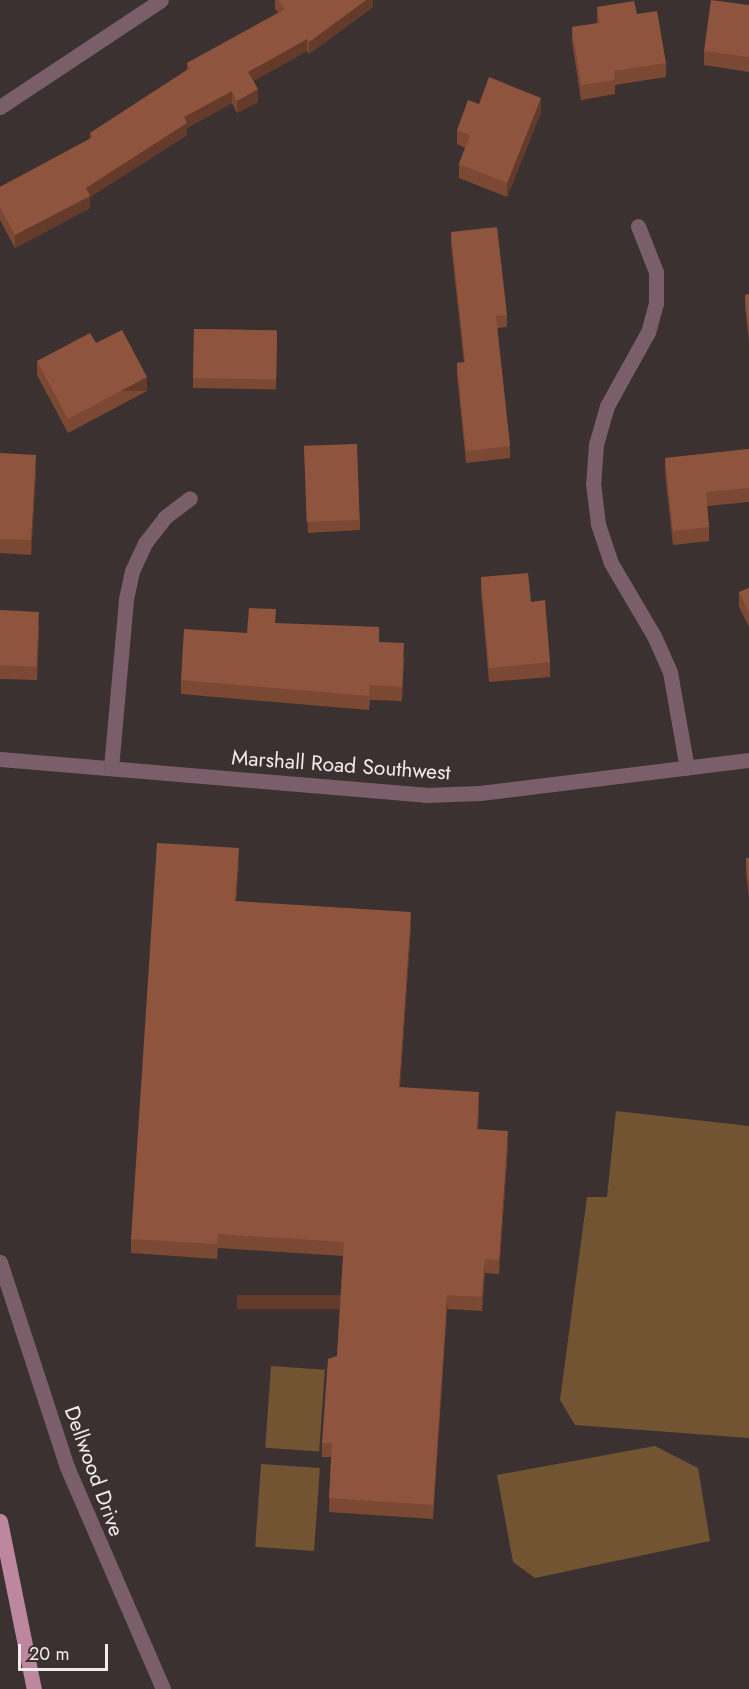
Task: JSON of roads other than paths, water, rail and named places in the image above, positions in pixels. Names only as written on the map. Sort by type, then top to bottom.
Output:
[{"type":"main road","points":[[0,1521],[34,1689]]},
{"type":"street","points":[[0,107],[160,0]]},
{"type":"street","points":[[638,226],[656,272],[656,303],[648,332],[607,406],[596,444],[593,483],[598,524],[610,564],[654,636],[670,672],[687,768]]},
{"type":"street","points":[[111,768],[126,599],[132,571],[145,543],[165,517],[190,498]]},
{"type":"street","name":"Marshall Road Southwest","points":[[0,759],[425,795],[749,760]]},
{"type":"street","name":"Dellwood Drive","points":[[0,1262],[71,1477],[163,1689]]}]
